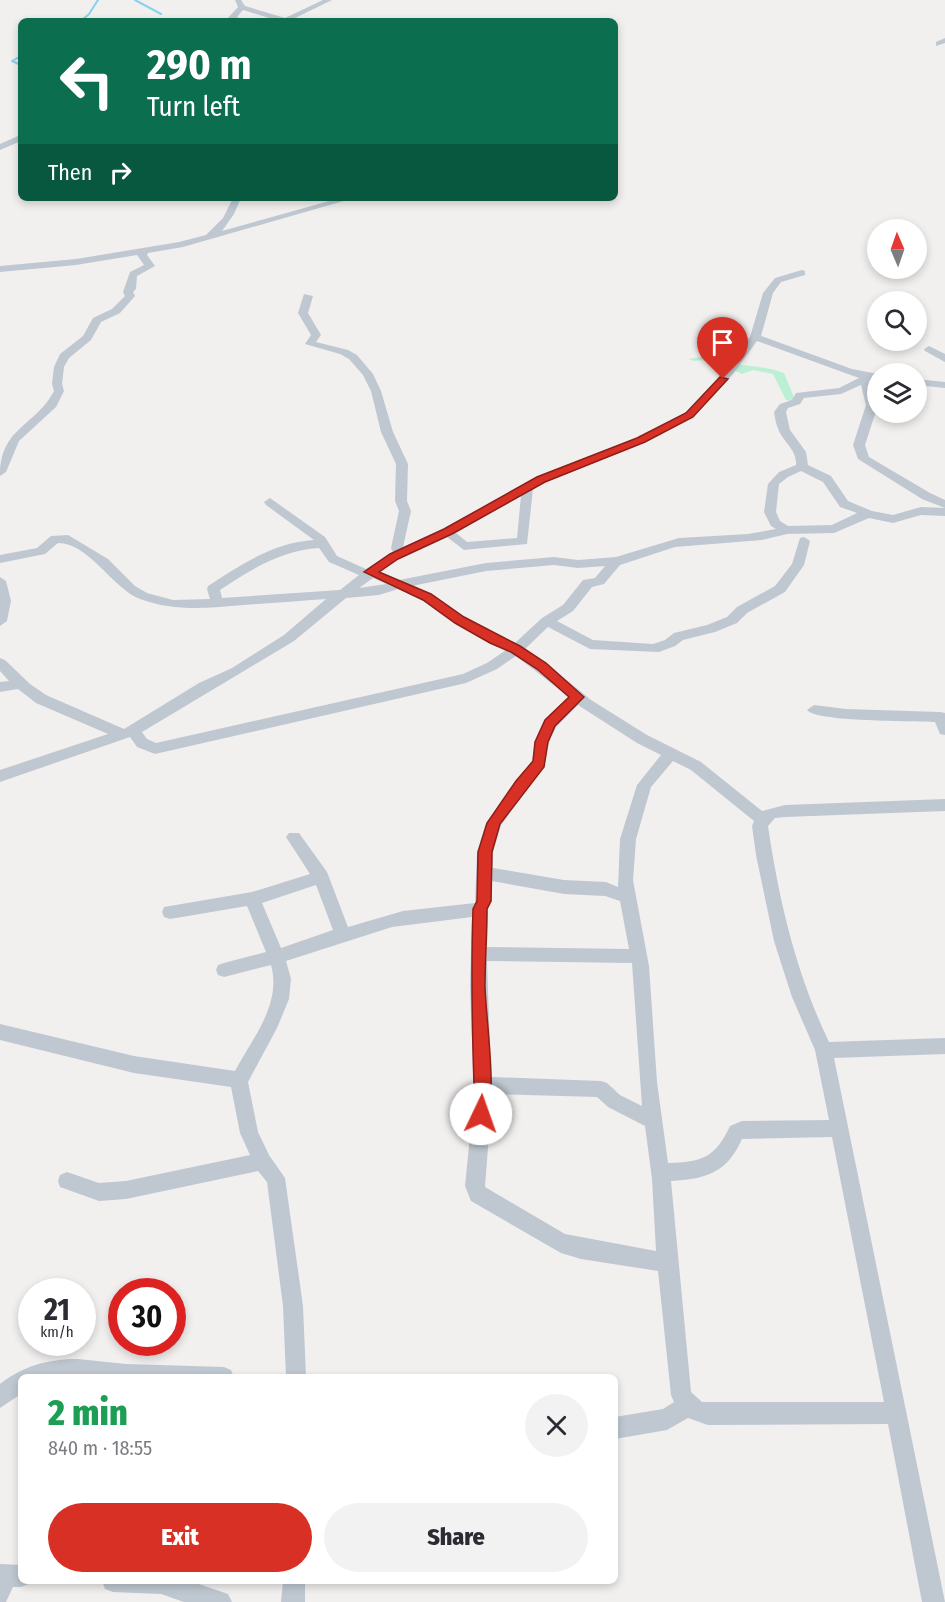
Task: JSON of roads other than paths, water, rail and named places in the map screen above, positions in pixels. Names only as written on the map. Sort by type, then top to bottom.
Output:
[{"type":"street","points":[[288,18],[329,0]]},
{"type":"street","points":[[232,18],[240,3],[279,18]]},
{"type":"street","points":[[0,147],[18,139]]},
{"type":"street","points":[[205,240],[219,229],[236,201]]},
{"type":"street","points":[[0,269],[76,262],[205,240],[340,201]]},
{"type":"street","points":[[0,472],[14,440],[52,405],[59,391],[57,384],[59,367],[64,356],[87,338],[97,320],[116,311],[130,296],[128,292],[131,289],[130,282],[133,274],[150,266],[142,255],[144,252]]},
{"type":"street","points":[[0,776],[95,745],[126,732],[204,687],[237,671],[289,638],[369,573],[400,553],[448,532],[527,486],[573,465],[641,440],[689,415],[729,372],[755,337],[768,293],[778,280],[802,273]]},
{"type":"street","points":[[308,296],[303,313],[316,335],[310,344],[344,352],[353,357],[368,374],[376,391],[387,432],[402,464],[401,501],[405,512],[398,548],[400,553]]},
{"type":"street","points":[[755,337],[801,356],[867,376]]},
{"type":"street","points":[[929,349],[945,359]]},
{"type":"street","points":[[802,467],[799,448],[783,429],[780,412],[784,406],[796,402],[800,395],[842,391],[867,378]]},
{"type":"street","points":[[927,383],[945,385]]},
{"type":"street","points":[[867,420],[859,445],[864,459],[926,496],[945,504]]},
{"type":"street","points":[[786,530],[776,523],[770,512],[774,505],[772,486],[790,470],[802,467],[827,479],[844,504],[869,514],[893,519],[921,511],[945,512]]},
{"type":"street","points":[[448,532],[464,546],[523,541],[522,524],[527,503],[527,486]]},
{"type":"street","points":[[270,502],[317,536],[333,559],[427,597],[459,620],[516,649],[541,666],[577,697],[607,717],[696,766],[762,819]]},
{"type":"street","points":[[0,559],[40,551],[55,539],[68,539],[105,562],[130,590],[143,596],[173,604],[218,604],[379,591],[399,584],[486,567],[554,561],[578,564],[636,559],[679,543],[744,537],[786,530],[834,529],[869,514]]},
{"type":"street","points":[[547,621],[590,644],[654,649],[670,643],[679,636],[710,629],[732,620],[742,610],[780,589],[798,565],[804,541]]},
{"type":"street","points":[[218,604],[213,589],[242,572],[292,547],[323,544]]},
{"type":"street","points":[[0,663],[21,684],[41,699],[126,732],[147,747],[155,749],[466,678],[492,666],[516,649],[547,621],[568,608],[588,583],[599,581],[616,561]]},
{"type":"street","points":[[0,581],[5,598],[5,609],[0,621]]},
{"type":"street","points":[[0,687],[21,684]]},
{"type":"street","points":[[577,697],[550,724],[542,742],[539,763],[520,784],[494,823],[485,852],[484,901],[480,909],[478,954],[482,1085],[474,1186],[478,1194],[561,1244],[666,1263]]},
{"type":"street","points":[[814,710],[846,714],[940,717],[945,730]]},
{"type":"street","points":[[671,754],[644,785],[628,838],[625,880],[641,966],[646,1061],[660,1172],[666,1263],[681,1395],[687,1406],[698,1413],[708,1414],[897,1413]]},
{"type":"street","points":[[933,1602],[824,1050],[809,1020],[789,964],[760,826],[762,819],[771,813],[785,811],[945,805]]},
{"type":"street","points":[[294,837],[321,877],[343,934]]},
{"type":"street","points":[[485,873],[564,886],[606,889],[627,897]]},
{"type":"street","points":[[170,912],[252,898],[321,877]]},
{"type":"street","points":[[252,898],[276,957],[283,986],[275,1013],[239,1081],[249,1133],[262,1161],[276,1178],[293,1306],[296,1374]]},
{"type":"street","points":[[224,970],[276,957],[392,920],[480,909]]},
{"type":"street","points":[[478,954],[613,957],[638,955]]},
{"type":"street","points":[[0,1032],[151,1068],[223,1075],[239,1081]]},
{"type":"street","points":[[824,1050],[945,1046]]},
{"type":"street","points":[[482,1085],[601,1089],[614,1101],[653,1121]]},
{"type":"street","points":[[660,1172],[699,1171],[715,1163],[730,1149],[736,1132],[742,1130],[839,1128]]},
{"type":"street","points":[[67,1181],[99,1192],[126,1190],[262,1161]]},
{"type":"street","points":[[37,1374],[72,1368],[144,1374]]},
{"type":"street","points":[[0,1397],[18,1383]]},
{"type":"street","points":[[618,1427],[667,1419],[687,1406]]},
{"type":"street","points":[[166,1584],[220,1602]]},
{"type":"street","points":[[293,1602],[294,1584]]},
{"type":"waterway","points":[[84,18],[98,0]]},
{"type":"waterway","points":[[135,0],[161,14]]},
{"type":"waterway","points":[[18,58],[12,61],[18,64]]}]
